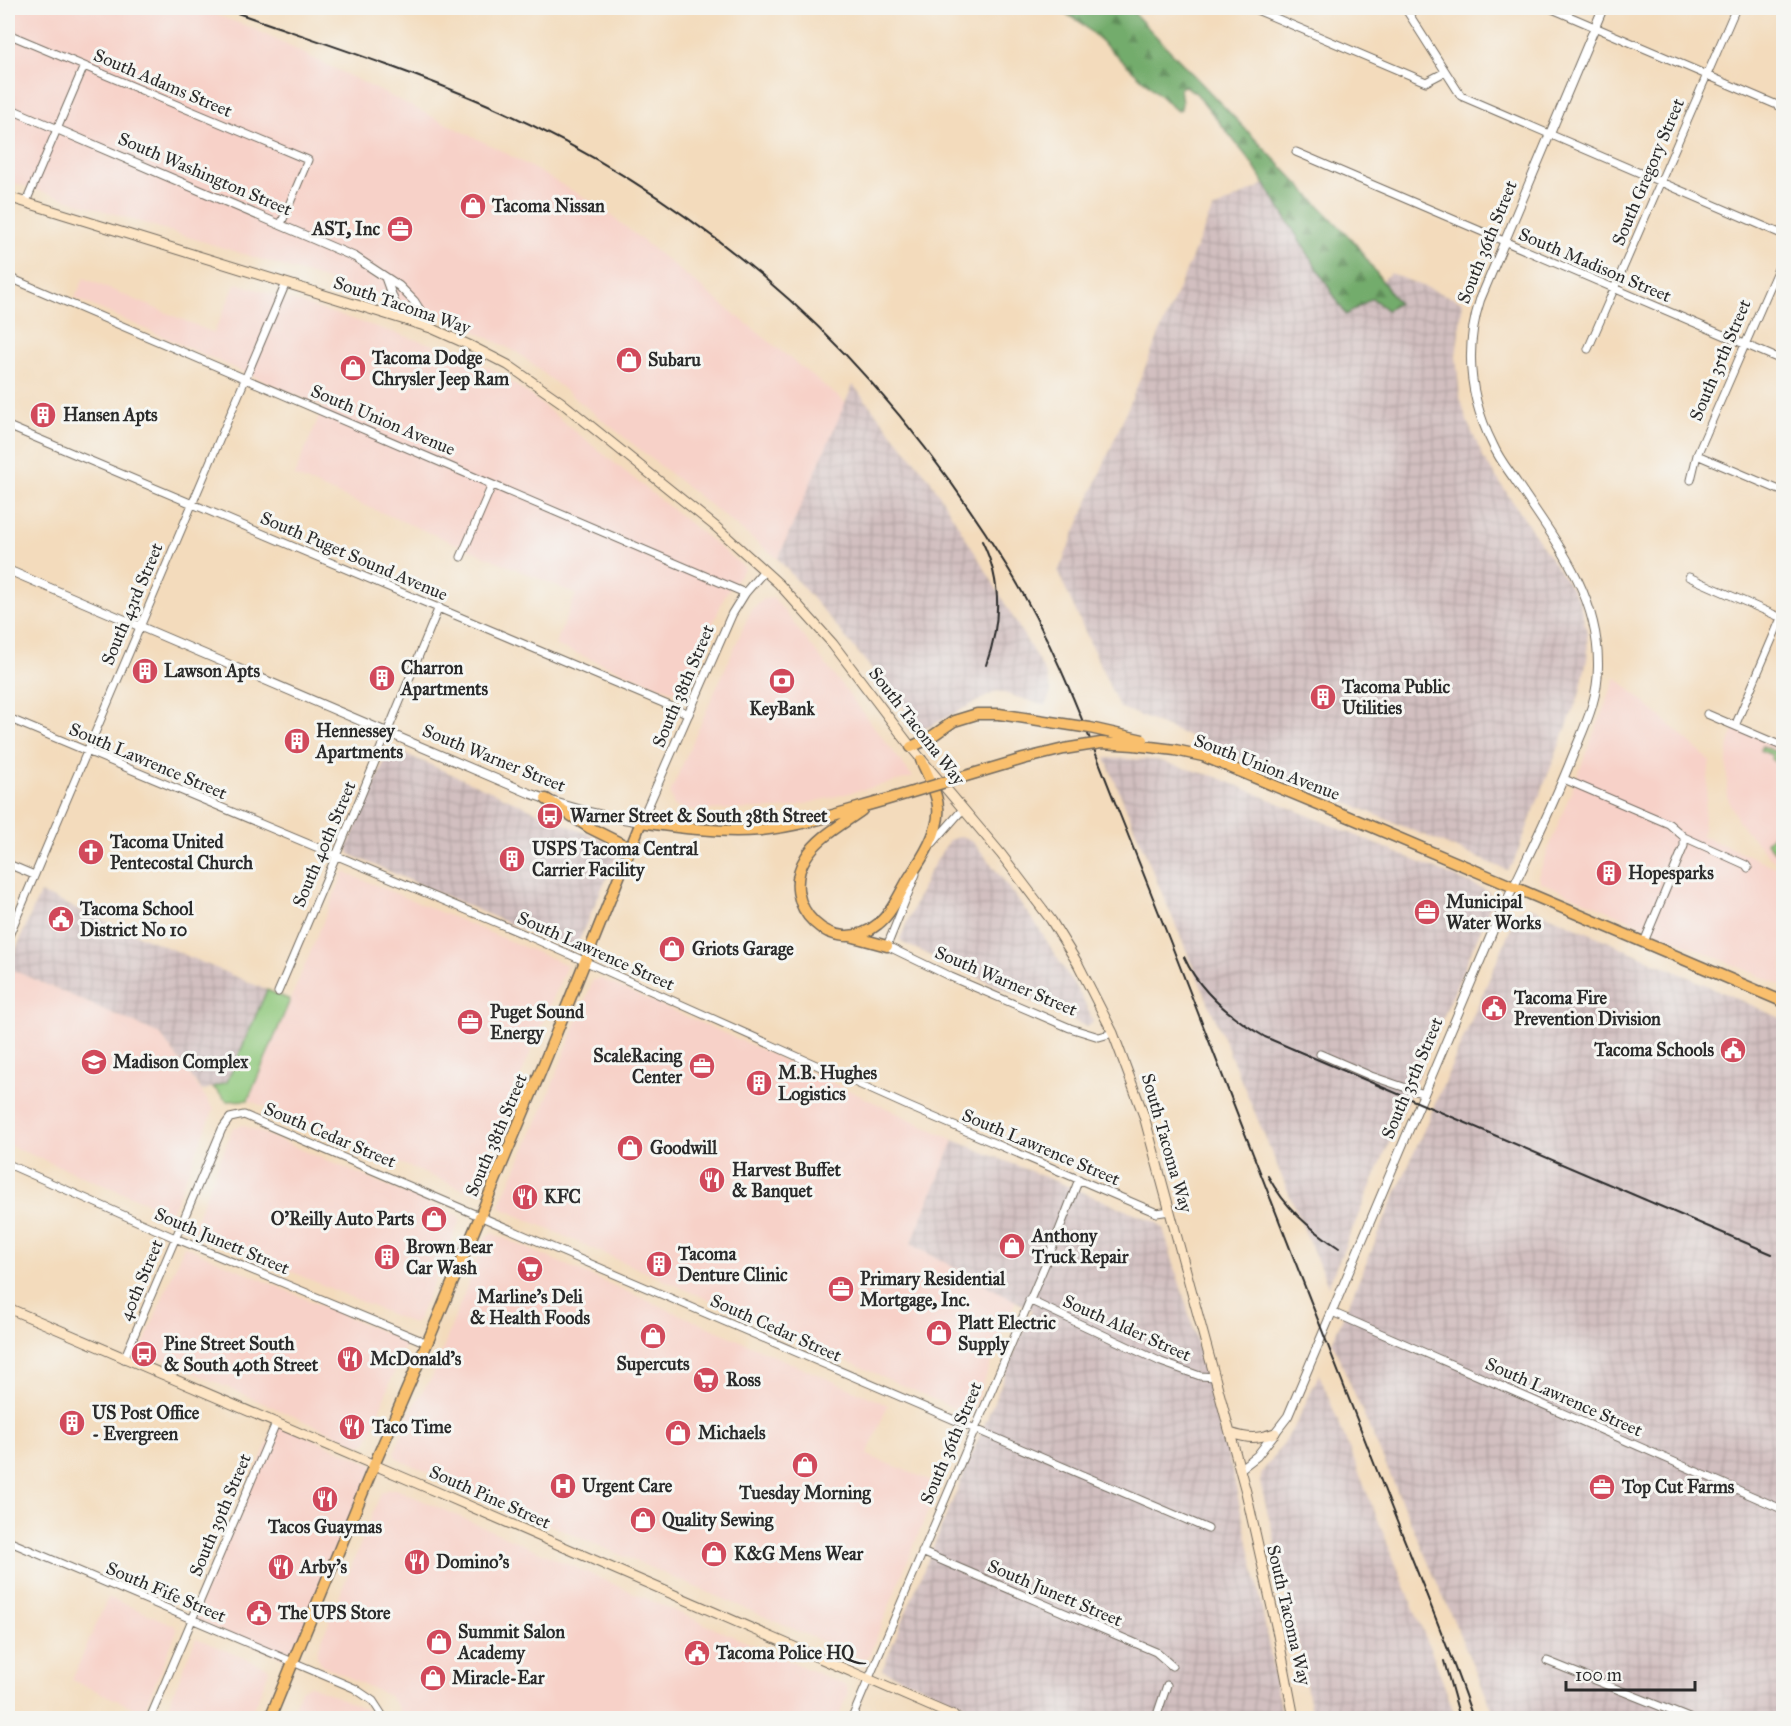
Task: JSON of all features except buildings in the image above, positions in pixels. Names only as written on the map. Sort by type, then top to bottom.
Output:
[{"type":"main road","name":"South Tacoma Way","points":[[8,197],[431,328],[508,365],[561,402],[716,527],[786,592],[829,639],[921,760],[1001,854],[1051,920],[1078,964],[1113,1033],[1144,1116],[1240,1469],[1277,1630],[1294,1719]]},
{"type":"main road","points":[[911,747],[928,739],[954,721],[977,714],[999,714],[1090,728],[1140,739],[1174,750]]},
{"type":"main road","name":"South Union Avenue","points":[[641,822],[698,830],[762,830],[801,823],[867,806],[1064,749],[1101,743],[1174,750],[1203,756],[1237,769],[1784,1002]]},
{"type":"main road","points":[[850,936],[871,929],[880,923],[925,854],[938,819],[938,805],[921,760]]},
{"type":"main road","points":[[546,799],[590,828],[630,848]]},
{"type":"main road","points":[[867,806],[817,843],[801,865],[797,884],[800,902],[809,918],[829,932],[887,946]]},
{"type":"main road","name":"South 38th Street","points":[[270,1719],[641,822]]},
{"type":"main road","name":"South Pine Street","points":[[8,1308],[958,1719]]},
{"type":"main road","points":[[1230,1433],[1248,1439],[1275,1433]]},
{"type":"street","points":[[1252,8],[1426,82],[1445,72]]},
{"type":"street","points":[[1405,8],[1461,96],[1784,235]]},
{"type":"street","points":[[1550,8],[1784,108]]},
{"type":"street","name":"South 36th Street","points":[[1597,688],[1597,647],[1591,609],[1571,566],[1493,447],[1475,396],[1471,356],[1474,323],[1480,300],[1603,8]]},
{"type":"street","name":"South Gregory Street","points":[[1588,349],[1736,8]]},
{"type":"street","name":"South Adams Street","points":[[8,34],[308,160],[281,225]]},
{"type":"street","points":[[26,202],[84,66]]},
{"type":"street","name":"South Washington Street","points":[[8,108],[355,257],[399,286],[414,301],[431,328]]},
{"type":"street","name":"South Madison Street","points":[[1296,152],[1784,361]]},
{"type":"street","name":"South 35th Street","points":[[1691,480],[1697,455],[1784,255]]},
{"type":"street","name":"South Union Avenue","points":[[8,277],[745,593]]},
{"type":"street","points":[[386,279],[400,318]]},
{"type":"street","name":"South 43rd Street","points":[[8,938],[138,626],[286,283]]},
{"type":"street","name":"South Puget Sound Avenue","points":[[8,426],[689,714]]},
{"type":"street","points":[[1697,455],[1784,492]]},
{"type":"street","points":[[461,557],[492,485]]},
{"type":"street","name":"South Warner Street","points":[[8,570],[386,733],[546,799],[606,816],[641,822]]},
{"type":"street","name":"South 38th Street","points":[[641,822],[732,614],[745,593],[764,571]]},
{"type":"street","points":[[1689,577],[1783,616],[1735,726]]},
{"type":"street","name":"South 40th Street","points":[[278,992],[439,607]]},
{"type":"street","name":"South 35th Street","points":[[1240,1469],[1257,1456],[1288,1416],[1497,921],[1564,779],[1591,715],[1597,688]]},
{"type":"street","points":[[1707,714],[1784,747]]},
{"type":"street","name":"South Lawrence Street","points":[[8,718],[585,962],[958,1128],[1157,1213],[1170,1211]]},
{"type":"street","points":[[1564,779],[1669,824],[1684,837],[1746,865],[1748,868]]},
{"type":"street","points":[[887,946],[925,854],[963,809]]},
{"type":"street","points":[[1644,942],[1684,846],[1684,837]]},
{"type":"street","points":[[8,864],[34,875]]},
{"type":"street","name":"South Warner Street","points":[[887,946],[951,977],[1070,1028],[1099,1037],[1113,1033]]},
{"type":"street","points":[[1320,1054],[1371,1076],[1424,1094]]},
{"type":"street","name":"South Cedar Street","points":[[233,1116],[254,1119],[1208,1529]]},
{"type":"street","name":"40th Street","points":[[124,1359],[222,1129],[228,1119],[233,1116]]},
{"type":"street","name":"South Junett Street","points":[[8,1164],[175,1238],[427,1344]]},
{"type":"street","name":"South 36th Street","points":[[852,1719],[1053,1246],[1079,1179]]},
{"type":"street","name":"South Alder Street","points":[[1029,1300],[1161,1362],[1200,1376],[1215,1377]]},
{"type":"street","name":"South Lawrence Street","points":[[1332,1312],[1784,1510]]},
{"type":"street","name":"South 39th Street","points":[[150,1719],[276,1423]]},
{"type":"street","name":"South Fife Street","points":[[8,1541],[354,1688],[375,1704],[384,1719]]},
{"type":"street","name":"South Junett Street","points":[[922,1552],[1156,1652],[1173,1666]]},
{"type":"street","points":[[1547,1661],[1689,1719]]},
{"type":"street","points":[[1156,1719],[1167,1685]]},
{"type":"shaded area","points":[[8,8],[196,8],[250,27],[504,152],[598,205],[846,403],[778,559],[518,353],[446,317],[8,181]]},
{"type":"shaded area","name":"Tacoma Public Utilities","points":[[1273,180],[1347,315],[1390,273],[1463,302],[1456,356],[1460,397],[1467,421],[1484,459],[1579,600],[1587,632],[1588,654],[1580,693],[1513,864],[1507,870],[1119,707],[1058,572],[1212,210]]},
{"type":"shaded area","points":[[84,278],[214,333],[236,283],[440,347],[494,370],[530,395],[745,568],[725,595],[684,696],[555,645],[576,594],[294,476],[323,407],[75,298]]},
{"type":"shaded area","points":[[853,385],[929,478],[985,569],[1046,674],[1051,691],[1046,706],[997,691],[929,727],[921,728],[778,559]]},
{"type":"shaded area","points":[[774,598],[913,777],[785,809],[684,810],[674,806],[670,793],[751,610],[763,599]]},
{"type":"shaded area","points":[[1616,677],[1710,761],[1702,836],[1783,870],[1783,986],[1541,882],[1538,876]]},
{"type":"shaded area","points":[[1735,726],[1783,747],[1783,867],[1768,855],[1747,832],[1737,819],[1727,796],[1729,743]]},
{"type":"shaded area","points":[[397,750],[610,844],[615,859],[574,952],[349,854],[347,847],[388,753]]},
{"type":"shaded area","points":[[1105,758],[1156,760],[1217,777],[1488,891],[1493,901],[1328,1286]]},
{"type":"shaded area","points":[[961,836],[971,840],[989,861],[1038,927],[1081,996],[1093,1020],[1091,1025],[1085,1026],[903,943],[900,939],[927,876],[949,840]]},
{"type":"shaded area","points":[[344,872],[567,965],[472,1193],[248,1100]]},
{"type":"shaded area","points":[[40,893],[267,990],[227,1082],[202,1091],[160,1034],[8,968]]},
{"type":"shaded area","points":[[1528,906],[1783,1019],[1783,1718],[1496,1718],[1332,1342],[1518,912]]},
{"type":"shaded area","name":"Madison Complex","points":[[8,968],[160,1034],[214,1109],[171,1213],[8,1145]]},
{"type":"shaded area","points":[[601,979],[765,1051],[954,1140],[911,1244],[1016,1300],[973,1409],[967,1414],[501,1208],[500,1204],[542,1111],[593,980]]},
{"type":"shaded area","points":[[243,1125],[459,1216],[460,1221],[417,1321],[413,1324],[192,1229],[233,1128]]},
{"type":"shaded area","points":[[954,1140],[1156,1222],[1163,1228],[1200,1350],[1232,1470],[1259,1592],[1282,1718],[996,1718],[882,1670],[1032,1310],[911,1244]]},
{"type":"shaded area","points":[[492,1233],[888,1405],[867,1455],[939,1484],[869,1656],[863,1659],[397,1459],[394,1453],[416,1401],[432,1377],[486,1236]]},
{"type":"shaded area","points":[[184,1246],[406,1342],[367,1442],[360,1445],[141,1350]]},
{"type":"shaded area","points":[[1319,1374],[1456,1718],[1312,1718],[1292,1611],[1260,1482],[1262,1472],[1298,1420]]},
{"type":"shaded area","points":[[276,1423],[374,1465],[293,1662],[193,1619]]},
{"type":"shaded area","points":[[389,1489],[396,1489],[847,1686],[848,1695],[839,1716],[837,1718],[401,1718],[397,1706],[389,1696],[322,1665],[316,1654],[381,1493]]},
{"type":"shaded area","points":[[108,1597],[174,1625],[177,1631],[143,1712],[72,1680]]},
{"type":"shaded area","points":[[196,1638],[268,1668],[269,1672],[249,1718],[163,1718]]},
{"type":"shaded area","points":[[310,1685],[372,1712],[373,1718],[289,1718],[301,1690]]},
{"type":"green space","points":[[1055,8],[1129,8],[1355,243],[1398,303],[1387,310],[1372,298],[1346,315],[1251,162],[1196,93],[1185,86],[1180,88],[1182,103],[1181,109],[1177,111],[1079,21]]},
{"type":"green space","points":[[1762,746],[1783,755],[1783,765],[1771,759],[1772,755],[1760,750]]},
{"type":"green space","points":[[1781,827],[1783,843],[1775,852],[1766,842]]},
{"type":"green space","points":[[267,990],[290,1000],[248,1100],[227,1101],[213,1087],[227,1082]]},
{"type":"railway","points":[[223,8],[388,66],[486,104],[559,139],[630,180],[730,250],[797,307],[864,374],[925,447],[1006,565],[1039,624],[1068,685],[1473,1718]]},
{"type":"railway","points":[[982,541],[993,571],[997,602],[995,634],[986,665]]},
{"type":"railway","points":[[1184,957],[1199,982],[1218,1003],[1241,1022],[1265,1037],[1772,1254]]},
{"type":"railway","points":[[1268,1176],[1290,1208],[1339,1248]]},
{"type":"railway","points":[[1444,1661],[1460,1718]]},
{"type":"place","name":"Tacoma Nissan","points":[[473,206]]},
{"type":"place","name":"AST, Inc","points":[[400,229]]},
{"type":"place","name":"Subaru","points":[[629,360]]},
{"type":"place","name":"Tacoma Dodge Chrysler Jeep Ram","points":[[353,368]]},
{"type":"place","name":"Hansen Apts","points":[[43,415]]},
{"type":"place","name":"Lawson Apts","points":[[145,671]]},
{"type":"place","name":"Charron Apartments","points":[[382,678]]},
{"type":"place","name":"KeyBank","points":[[782,681]]},
{"type":"place","name":"Tacoma Public Utilities","points":[[1323,697]]},
{"type":"place","name":"Hennessey Apartments","points":[[297,741]]},
{"type":"place","name":"Warner Street & South 38th Street","points":[[550,816]]},
{"type":"place","name":"Tacoma United Pentecostal Church","points":[[91,852]]},
{"type":"place","name":"USPS Tacoma Central Carrier Facility","points":[[512,859]]},
{"type":"place","name":"Hopesparks","points":[[1609,873]]},
{"type":"place","name":"Municipal Water Works","points":[[1427,912]]},
{"type":"place","name":"Tacoma School District No 10","points":[[61,919]]},
{"type":"place","name":"Griots Garage","points":[[672,949]]},
{"type":"place","name":"Tacoma Fire Prevention Division","points":[[1494,1008]]},
{"type":"place","name":"Puget Sound Energy","points":[[470,1022]]},
{"type":"place","name":"Tacoma Schools","points":[[1733,1050]]},
{"type":"place","name":"Madison Complex","points":[[94,1062]]},
{"type":"place","name":"ScaleRacing Center","points":[[702,1066]]},
{"type":"place","name":"M.B. Hughes Logistics","points":[[759,1083]]},
{"type":"place","name":"Goodwill","points":[[630,1148]]},
{"type":"place","name":"Harvest Buffet & Banquet","points":[[712,1180]]},
{"type":"place","name":"KFC","points":[[525,1197]]},
{"type":"place","name":"O'Reilly Auto Parts","points":[[434,1219]]},
{"type":"place","name":"Anthony Truck Repair","points":[[1012,1246]]},
{"type":"place","name":"Brown Bear Car Wash","points":[[387,1257]]},
{"type":"place","name":"Tacoma Denture Clinic","points":[[659,1264]]},
{"type":"place","name":"Marline's Deli & Health Foods","points":[[530,1269]]},
{"type":"place","name":"Primary Residential Mortgage, Inc.","points":[[841,1289]]},
{"type":"place","name":"Platt Electric Supply","points":[[939,1333]]},
{"type":"place","name":"Supercuts","points":[[653,1336]]},
{"type":"place","name":"Pine Street South & South 40th Street","points":[[144,1354]]},
{"type":"place","name":"McDonald's","points":[[350,1359]]},
{"type":"place","name":"Ross","points":[[706,1380]]},
{"type":"place","name":"US Post Office - Evergreen","points":[[72,1423]]},
{"type":"place","name":"Taco Time","points":[[352,1427]]},
{"type":"place","name":"Michaels","points":[[678,1433]]},
{"type":"place","name":"Tuesday Morning","points":[[805,1465]]},
{"type":"place","name":"Urgent Care","points":[[563,1486]]},
{"type":"place","name":"Top Cut Farms","points":[[1602,1487]]},
{"type":"place","name":"Tacos Guaymas","points":[[325,1499]]},
{"type":"place","name":"Quality Sewing","points":[[643,1520]]},
{"type":"place","name":"K&G Mens Wear","points":[[714,1554]]},
{"type":"place","name":"Domino's","points":[[417,1562]]},
{"type":"place","name":"Arby's","points":[[281,1567]]},
{"type":"place","name":"The UPS Store","points":[[259,1613]]},
{"type":"place","name":"Summit Salon Academy","points":[[439,1642]]},
{"type":"place","name":"Tacoma Police HQ","points":[[697,1653]]},
{"type":"place","name":"Miracle-Ear","points":[[433,1678]]}]
